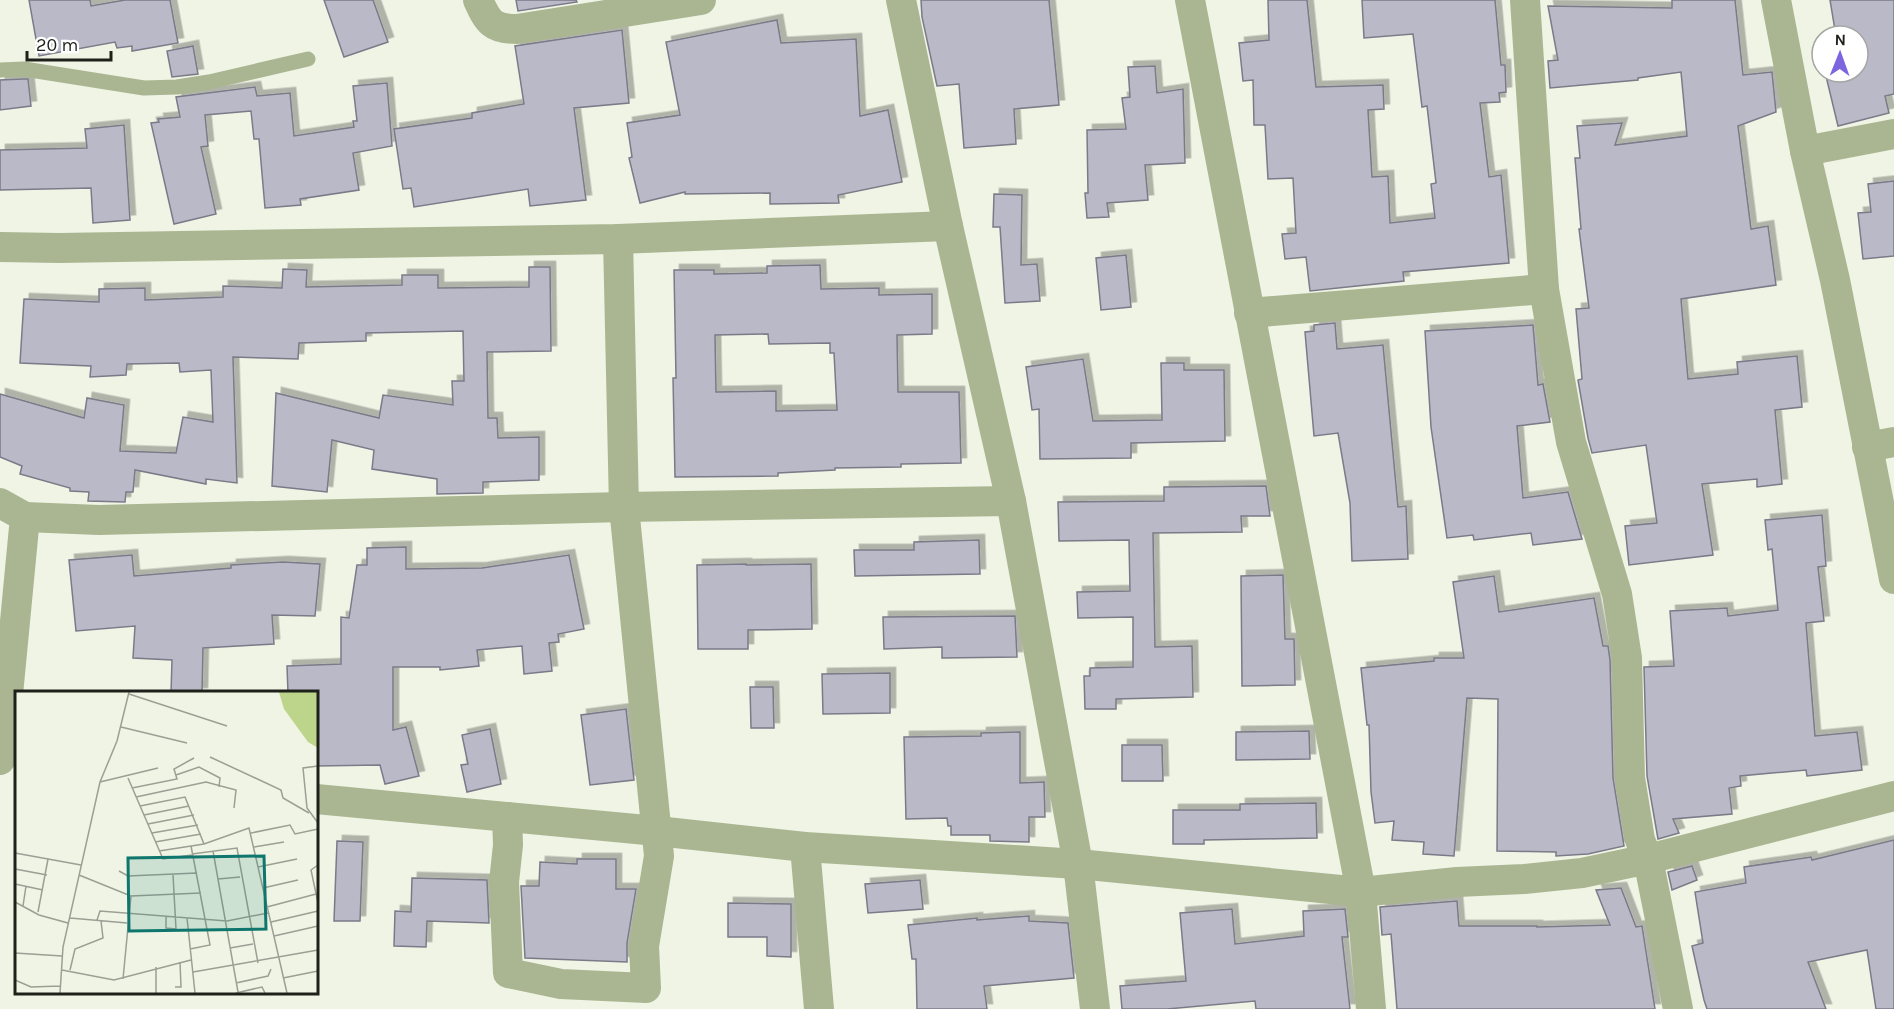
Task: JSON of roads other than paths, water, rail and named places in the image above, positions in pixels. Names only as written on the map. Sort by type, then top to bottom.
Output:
[{"type":"street","points":[[478,0],[486,16],[494,25],[504,29],[517,29],[701,0]]},
{"type":"street","points":[[901,0],[948,226],[1011,501],[1078,864],[1095,1009]]},
{"type":"street","points":[[1190,0],[1361,892],[1371,1009]]},
{"type":"street","points":[[1525,0],[1544,289],[1571,442],[1617,594],[1627,658],[1630,778],[1640,840],[1648,859],[1678,1009]]},
{"type":"street","points":[[1776,0],[1805,151],[1835,280],[1881,444],[1894,579]]},
{"type":"street","points":[[1805,151],[1894,134]]},
{"type":"street","points":[[0,247],[59,249],[618,239],[948,226]]},
{"type":"street","points":[[507,817],[508,845],[504,882],[508,973],[561,984],[646,988],[644,946],[659,856],[624,507],[618,239]]},
{"type":"street","points":[[1249,313],[1544,289]]},
{"type":"street","points":[[5,759],[13,510],[99,520],[624,507],[1011,501]]},
{"type":"street","points":[[318,799],[805,847],[1078,864],[1361,892],[1582,873],[1648,859],[1894,796]]},
{"type":"street","points":[[805,847],[819,1009]]},
{"type":"lane","points":[[0,70],[24,69],[144,88],[177,87],[308,59]]}]
